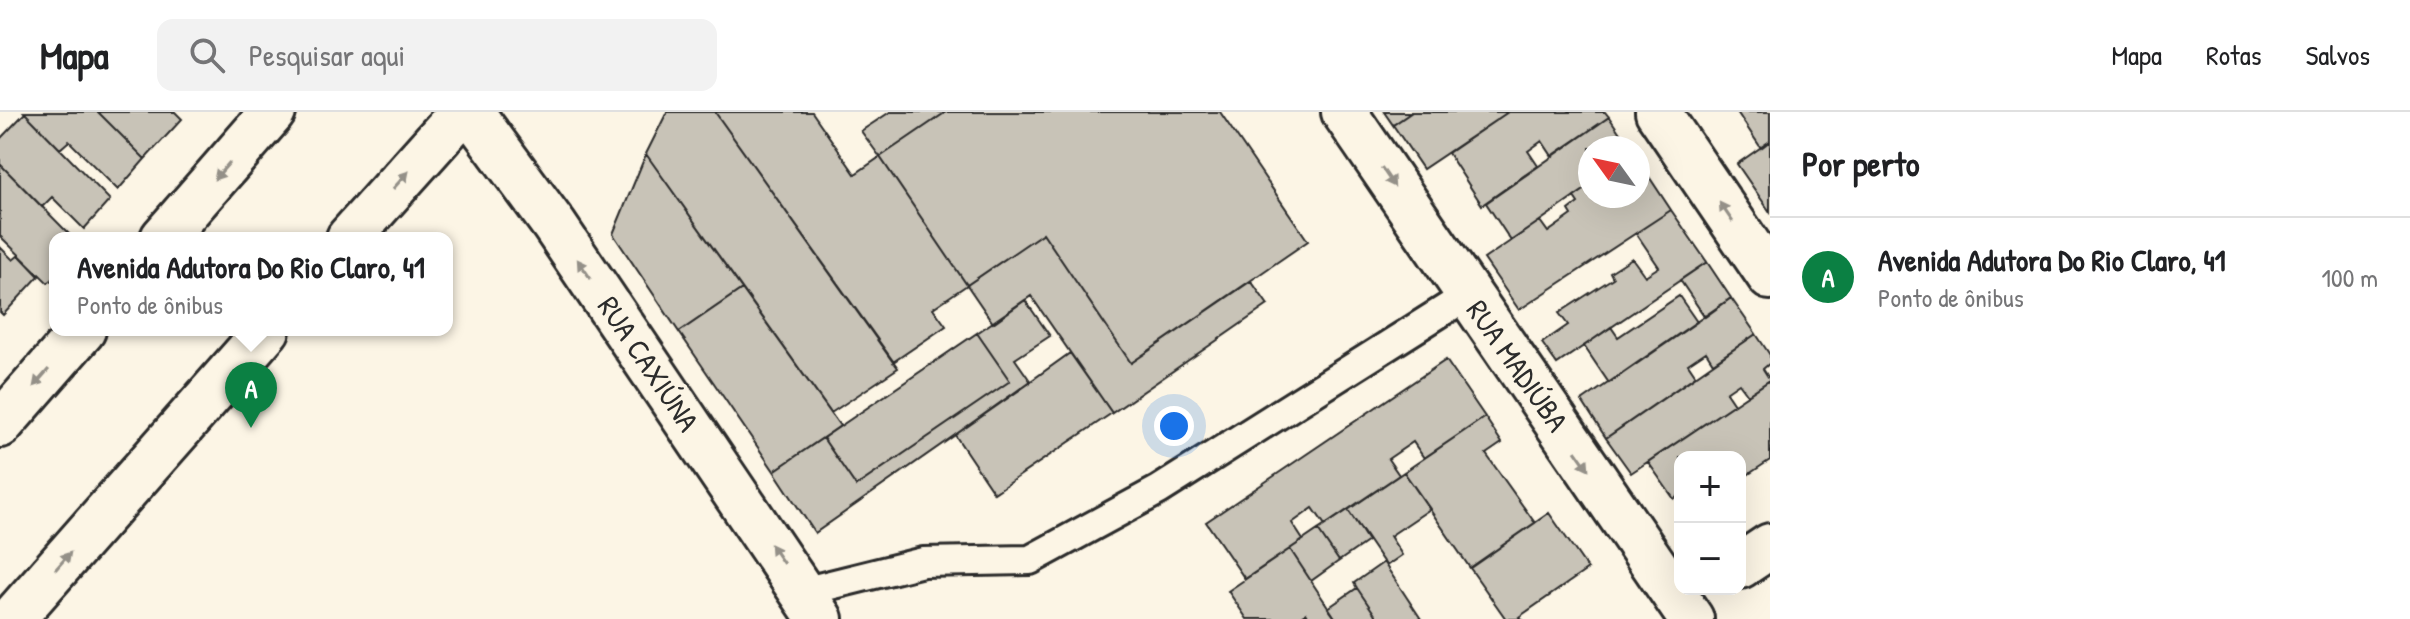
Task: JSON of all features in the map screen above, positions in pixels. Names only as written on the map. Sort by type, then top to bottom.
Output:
[{"type":"street","points":[[168,232],[273,112]]},
{"type":"street","points":[[354,232],[462,112]]},
{"type":"street","name":"RUA CAXIÚNA","points":[[471,112],[554,225],[811,606]]},
{"type":"street","name":"RUA MADIÚBA","points":[[1344,112],[1684,608]]},
{"type":"street","points":[[1658,112],[1770,277]]},
{"type":"street","points":[[0,425],[78,336]]},
{"type":"street","points":[[12,619],[262,336]]},
{"type":"street","points":[[1746,562],[1770,546]]},
{"type":"lane","points":[[811,606],[923,562],[1030,560],[1159,490],[1468,295]]},
{"type":"building","points":[[24,112],[98,112],[145,159],[118,190],[69,141],[60,149]]},
{"type":"building","points":[[98,112],[175,112],[182,119],[145,159]]},
{"type":"building","points":[[667,112],[715,112],[898,368],[831,413],[646,154]]},
{"type":"building","points":[[715,112],[812,112],[855,174],[880,157],[967,285],[933,308],[946,326],[893,362]]},
{"type":"building","points":[[890,112],[946,112],[880,157],[861,131]]},
{"type":"building","points":[[946,112],[1220,112],[1308,241],[1131,363],[1043,233],[967,285],[880,157]]},
{"type":"building","points":[[1384,112],[1412,112],[1393,125]]},
{"type":"building","points":[[1412,112],[1508,112],[1423,169],[1393,125]]},
{"type":"building","points":[[1508,112],[1605,112],[1609,117],[1552,156],[1542,141],[1528,151],[1538,166],[1482,205],[1448,153]]},
{"type":"building","points":[[1737,112],[1770,112],[1770,141],[1761,148]]},
{"type":"building","points":[[25,113],[110,200],[84,229],[52,197],[42,207],[0,164],[0,139]]},
{"type":"building","points":[[1609,117],[1622,136],[1582,136]]},
{"type":"building","points":[[1578,139],[1578,194],[1511,241],[1486,203]]},
{"type":"building","points":[[1770,141],[1770,212],[1737,164]]},
{"type":"building","points":[[646,154],[742,289],[679,332],[613,234]]},
{"type":"building","points":[[0,164],[67,232],[49,232],[49,282],[0,236]]},
{"type":"building","points":[[1650,178],[1671,210],[1519,310],[1484,259],[1540,221],[1548,232],[1572,215],[1569,210],[1578,203],[1578,208],[1650,208]]},
{"type":"building","points":[[1671,210],[1707,262],[1557,364],[1542,343],[1568,325],[1559,313],[1613,278],[1610,272],[1632,258],[1645,276],[1659,267],[1636,233]]},
{"type":"building","points":[[1043,233],[1131,363],[1251,281],[1268,305],[1112,413],[1031,296],[993,323],[967,285]]},
{"type":"building","points":[[0,247],[13,260],[19,255],[39,276],[3,315],[0,312]]},
{"type":"building","points":[[1707,262],[1731,298],[1705,317],[1680,280]]},
{"type":"building","points":[[742,289],[840,426],[774,471],[679,332]]},
{"type":"building","points":[[1679,296],[1697,322],[1609,383],[1584,346],[1611,327],[1618,337]]},
{"type":"building","points":[[1731,298],[1756,334],[1713,363],[1706,352],[1688,364],[1696,376],[1606,438],[1582,401]]},
{"type":"building","points":[[1025,300],[1050,336],[1015,359],[1031,382],[815,533],[774,471],[823,438],[856,486],[1010,381],[977,333]]},
{"type":"building","points":[[977,333],[1010,381],[856,486],[823,438]]},
{"type":"building","points":[[1756,334],[1770,355],[1770,363],[1763,369],[1770,380],[1748,395],[1739,383],[1726,392],[1734,404],[1631,473],[1606,438]]},
{"type":"building","points":[[1070,353],[1112,413],[994,493],[955,435]]},
{"type":"building","points":[[1446,360],[1485,417],[1424,458],[1413,442],[1388,459],[1399,475],[1325,525],[1313,508],[1292,523],[1303,540],[1245,579],[1206,522]]},
{"type":"building","points":[[1770,380],[1770,460],[1746,476],[1746,451],[1674,451],[1674,499],[1648,462]]},
{"type":"building","points":[[1485,417],[1502,443],[1486,454],[1535,523],[1470,568],[1404,472]]},
{"type":"building","points":[[1404,472],[1430,509],[1390,536],[1402,555],[1386,566],[1348,510]]},
{"type":"building","points":[[1348,510],[1368,541],[1339,561],[1318,530]]},
{"type":"building","points":[[1549,513],[1588,569],[1519,617],[1521,619],[1506,619],[1470,568]]},
{"type":"building","points":[[1318,530],[1339,561],[1311,581],[1290,549]]},
{"type":"building","points":[[1290,549],[1336,619],[1310,619],[1306,613],[1298,619],[1247,619],[1228,591]]},
{"type":"building","points":[[1384,562],[1421,619],[1378,619],[1357,588],[1354,583]]},
{"type":"building","points":[[1357,588],[1378,619],[1336,619],[1328,608]]},
{"type":"place","name":"Avenida Adutora Do Rio Claro, 41","points":[[251,428]]}]
